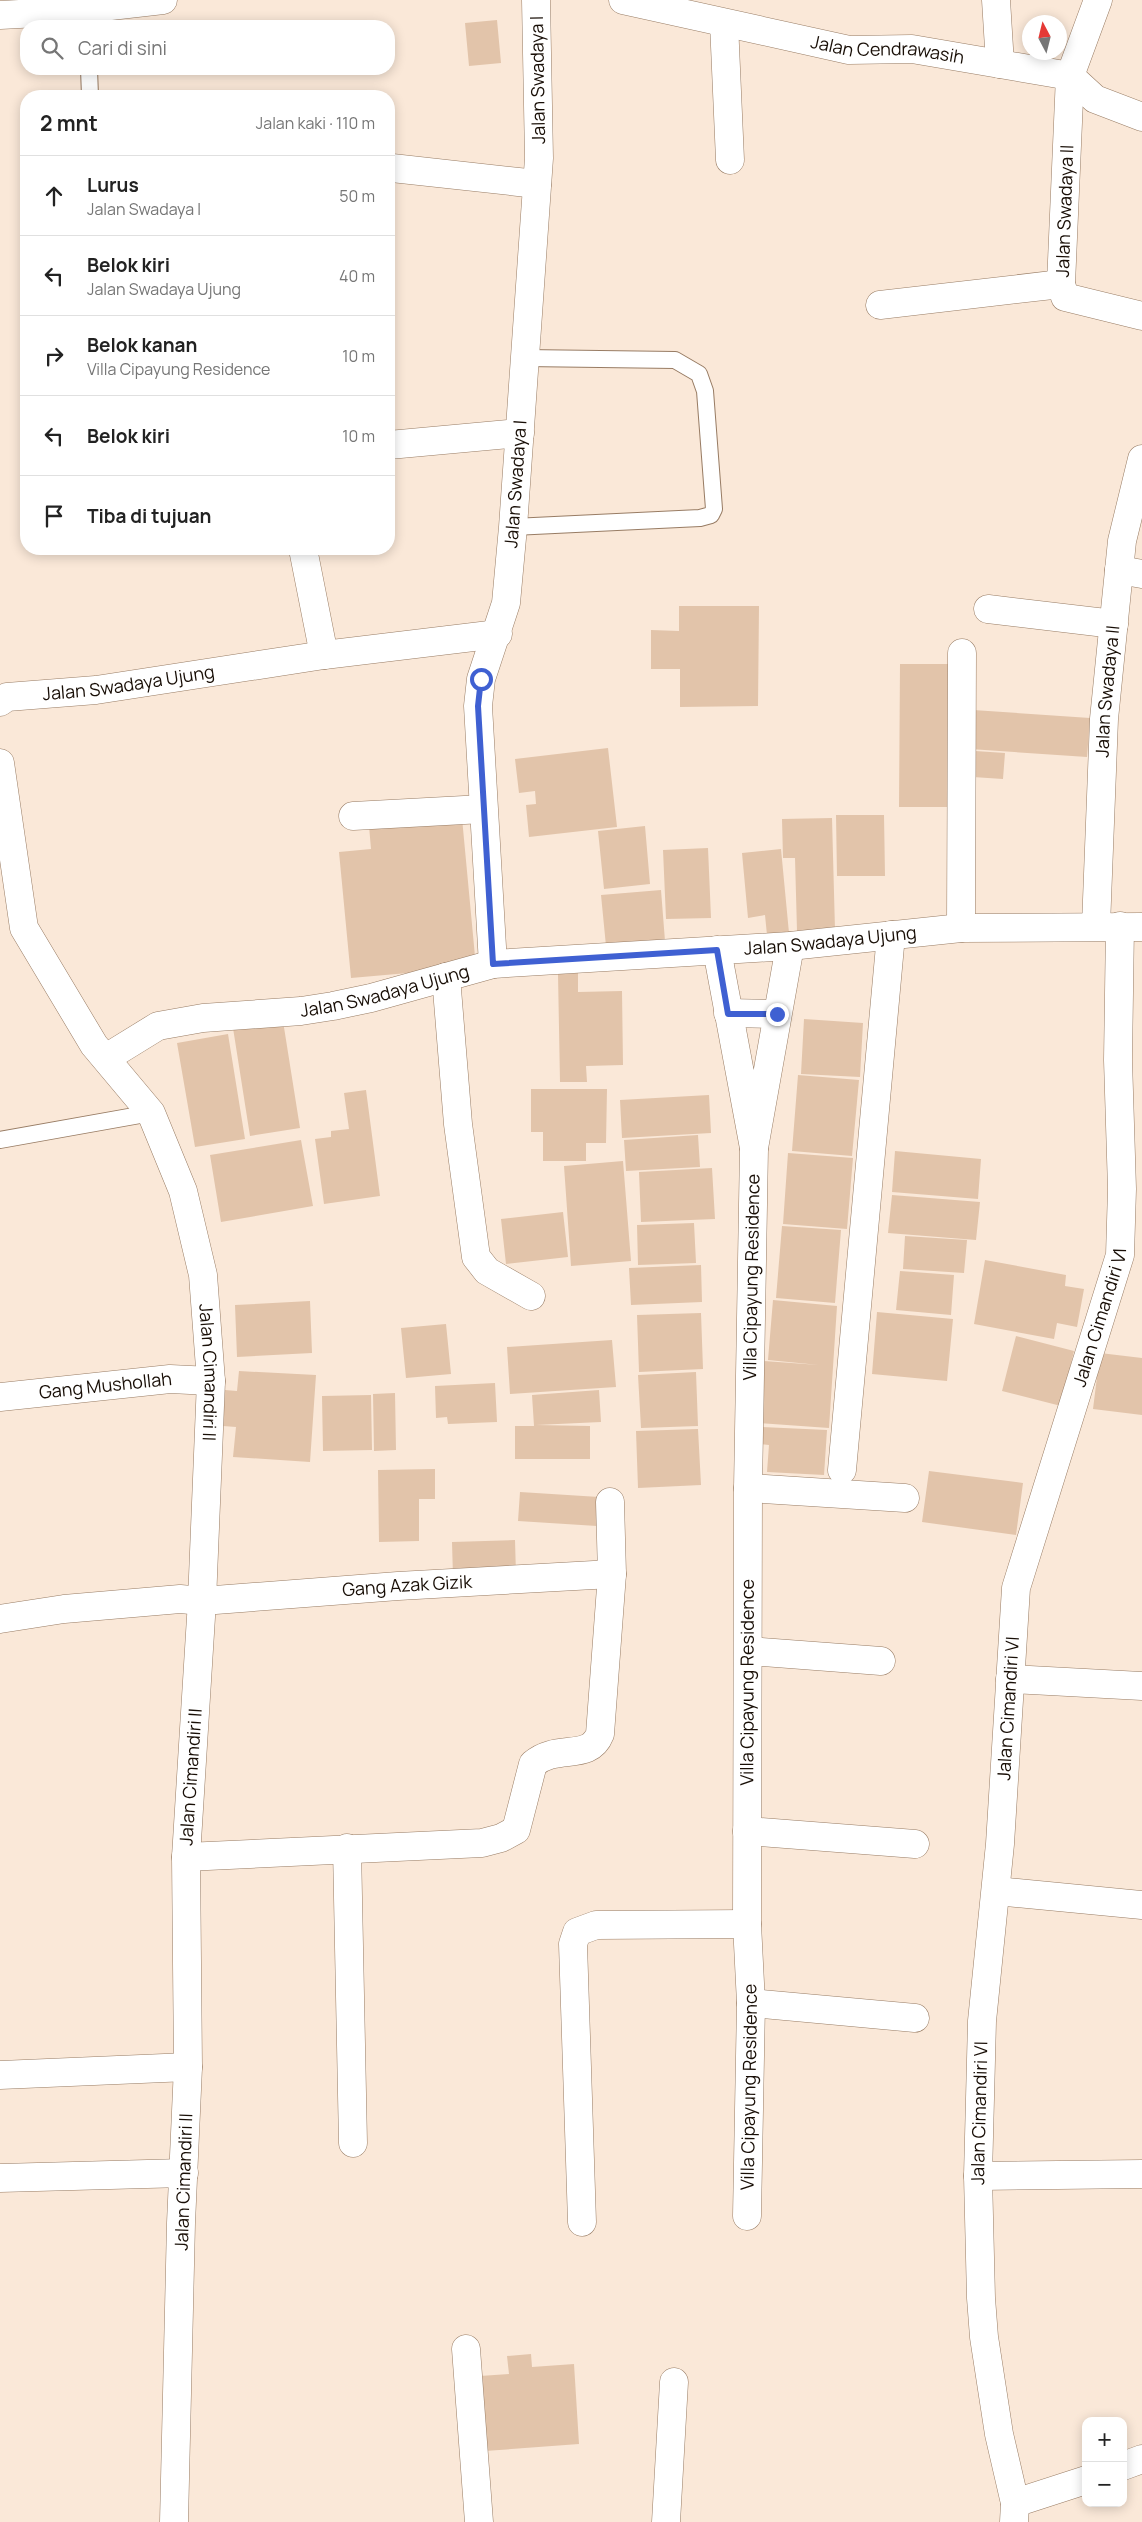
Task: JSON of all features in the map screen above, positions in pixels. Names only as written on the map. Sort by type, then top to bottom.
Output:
[{"type":"street","points":[[0,15],[88,17],[162,0]]},
{"type":"street","name":"Jalan Swadaya I","points":[[493,964],[478,706],[481,679],[498,634],[506,603],[513,527],[539,158],[536,0]]},
{"type":"street","name":"Jalan Cendrawasih","points":[[623,0],[715,14],[849,50],[912,49],[1070,76]]},
{"type":"street","points":[[996,0],[1000,64]]},
{"type":"street","name":"Jalan Swadaya II","points":[[1098,0],[1070,76],[1061,284],[1066,297],[1142,316]]},
{"type":"street","points":[[715,14],[730,160]]},
{"type":"street","points":[[1070,76],[1095,99],[1142,117]]},
{"type":"street","points":[[395,168],[537,184]]},
{"type":"street","points":[[880,304],[1061,284]]},
{"type":"street","points":[[395,444],[520,433]]},
{"type":"street","name":"Jalan Swadaya II","points":[[1119,926],[1104,719],[1114,624],[1131,572],[1122,541],[1142,459]]},
{"type":"street","points":[[304,555],[324,655]]},
{"type":"street","points":[[988,609],[1114,624]]},
{"type":"street","name":"Jalan Swadaya Ujung","points":[[0,702],[8,697],[96,690],[324,655],[498,634]]},
{"type":"street","points":[[961,928],[962,653]]},
{"type":"street","points":[[1,779],[24,928],[94,1045],[106,1058]]},
{"type":"street","points":[[353,816],[483,809]]},
{"type":"street","name":"Jalan Swadaya Ujung","points":[[106,1058],[158,1026],[203,1018],[325,1007],[371,998],[493,964],[790,946],[961,928],[1119,926]]},
{"type":"street","name":"Jalan Cimandiri VI","points":[[1015,2512],[999,2434],[984,2337],[978,2176],[982,2021],[996,1891],[1016,1588],[1120,1255],[1122,1189],[1118,1060],[1119,926]]},
{"type":"street","points":[[842,1470],[891,935]]},
{"type":"street","name":"Villa Cipayung Residence","points":[[747,2216],[751,2003],[747,1831],[748,1488],[754,1148],[790,946]]},
{"type":"street","name":"Villa Cipayung Residence","points":[[717,950],[754,1148]]},
{"type":"street","points":[[446,977],[458,1124],[476,1257],[487,1271],[531,1296]]},
{"type":"street","points":[[728,1014],[777,1014]]},
{"type":"street","name":"Jalan Cimandiri II","points":[[106,1058],[151,1113],[183,1191],[203,1275],[210,1381],[202,1601],[186,1858],[188,2067],[174,2522]]},
{"type":"street","name":"Gang Mushollah","points":[[0,1397],[170,1379],[210,1381]]},
{"type":"street","points":[[748,1488],[905,1498]]},
{"type":"street","points":[[186,1858],[347,1848],[482,1843],[501,1838],[516,1830],[533,1764],[551,1753],[589,1749],[596,1744],[600,1734],[612,1574],[610,1502]]},
{"type":"street","name":"Gang Azak Gizik","points":[[0,1619],[64,1609],[180,1600],[202,1601],[398,1586],[612,1574]]},
{"type":"street","points":[[749,1651],[881,1661]]},
{"type":"street","points":[[1010,1679],[1142,1686]]},
{"type":"street","points":[[747,1831],[914,1844]]},
{"type":"street","points":[[347,1848],[353,2143]]},
{"type":"street","points":[[996,1891],[1142,1905]]},
{"type":"street","points":[[582,2222],[573,1944],[577,1932],[596,1925],[748,1924]]},
{"type":"street","points":[[751,2003],[916,2018]]},
{"type":"street","points":[[0,2075],[188,2067]]},
{"type":"street","points":[[0,2178],[184,2174]]},
{"type":"street","points":[[978,2176],[1142,2174]]},
{"type":"street","points":[[466,2350],[479,2522]]},
{"type":"street","points":[[666,2522],[674,2382]]},
{"type":"street","points":[[1127,2465],[1142,2460]]},
{"type":"street","points":[[1015,2512],[1082,2482]]},
{"type":"lane","points":[[89,75],[90,90]]},
{"type":"lane","points":[[513,527],[700,518],[711,515],[714,509],[705,391],[700,374],[675,360],[525,358]]},
{"type":"lane","points":[[0,1140],[151,1113]]},
{"type":"building","points":[[497,20],[501,63],[469,66],[465,23]]},
{"type":"building","points":[[679,606],[759,606],[758,706],[680,707],[680,669],[651,669],[651,630],[679,631]]},
{"type":"building","points":[[900,664],[957,664],[956,807],[899,807]]},
{"type":"building","points":[[973,710],[1090,718],[1087,757],[970,749]]},
{"type":"building","points":[[608,748],[617,827],[529,837],[526,805],[536,804],[535,791],[519,793],[515,759]]},
{"type":"building","points":[[975,751],[1005,753],[1003,779],[973,777]]},
{"type":"building","points":[[836,815],[884,815],[885,876],[837,876]]},
{"type":"building","points":[[462,818],[476,967],[351,978],[339,852],[371,849],[369,826]]},
{"type":"building","points":[[832,818],[835,930],[797,931],[795,858],[783,858],[782,819]]},
{"type":"building","points":[[645,826],[650,884],[604,889],[598,831]]},
{"type":"building","points":[[708,848],[711,918],[666,919],[663,850]]},
{"type":"building","points":[[781,849],[789,933],[767,935],[765,915],[748,918],[742,853]]},
{"type":"building","points":[[661,890],[665,941],[606,946],[601,895]]},
{"type":"building","points":[[578,973],[578,992],[622,991],[623,1065],[586,1066],[587,1082],[560,1082],[558,974]]},
{"type":"building","points":[[804,1019],[863,1023],[860,1077],[801,1074]]},
{"type":"building","points":[[283,1021],[300,1128],[250,1136],[233,1028]]},
{"type":"building","points":[[228,1034],[245,1139],[195,1147],[177,1043]]},
{"type":"building","points":[[798,1075],[859,1080],[852,1156],[792,1151]]},
{"type":"building","points":[[531,1089],[607,1089],[606,1143],[586,1143],[586,1161],[543,1161],[543,1132],[531,1132]]},
{"type":"building","points":[[366,1090],[380,1196],[324,1204],[315,1139],[331,1137],[331,1131],[349,1129],[344,1093]]},
{"type":"building","points":[[709,1095],[711,1133],[622,1138],[620,1100]]},
{"type":"building","points":[[698,1135],[700,1167],[626,1171],[624,1140]]},
{"type":"building","points":[[301,1140],[313,1206],[221,1222],[210,1155]]},
{"type":"building","points":[[895,1151],[981,1159],[978,1199],[892,1192]]},
{"type":"building","points":[[788,1153],[853,1158],[847,1229],[783,1224]]},
{"type":"building","points":[[623,1161],[631,1261],[571,1266],[564,1166]]},
{"type":"building","points":[[712,1168],[715,1219],[641,1222],[639,1172]]},
{"type":"building","points":[[892,1195],[980,1202],[976,1240],[888,1233]]},
{"type":"building","points":[[563,1212],[568,1257],[506,1264],[501,1219]]},
{"type":"building","points":[[694,1223],[696,1263],[638,1265],[637,1225]]},
{"type":"building","points":[[782,1226],[841,1230],[835,1303],[776,1298]]},
{"type":"building","points":[[905,1236],[967,1240],[964,1273],[903,1269]]},
{"type":"building","points":[[985,1260],[1066,1275],[1065,1286],[1084,1289],[1077,1327],[1057,1323],[1054,1339],[974,1324]]},
{"type":"building","points":[[701,1265],[702,1302],[631,1305],[629,1268]]},
{"type":"building","points":[[900,1271],[954,1275],[951,1315],[896,1310]]},
{"type":"building","points":[[773,1300],[837,1306],[829,1428],[760,1423],[764,1361],[819,1365],[768,1360]]},
{"type":"building","points":[[310,1301],[312,1353],[237,1357],[235,1305]]},
{"type":"building","points":[[877,1312],[953,1319],[947,1381],[872,1374]]},
{"type":"building","points":[[701,1313],[703,1369],[639,1372],[637,1315]]},
{"type":"building","points":[[446,1324],[451,1374],[406,1378],[401,1328]]},
{"type":"building","points":[[1016,1336],[1074,1351],[1061,1406],[1002,1391]]},
{"type":"building","points":[[612,1340],[616,1387],[510,1394],[507,1347]]},
{"type":"building","points":[[1100,1353],[1142,1358],[1142,1415],[1093,1409]]},
{"type":"building","points":[[239,1371],[316,1375],[310,1462],[233,1457],[236,1427],[223,1426],[225,1390],[237,1391]]},
{"type":"building","points":[[696,1372],[698,1426],[641,1428],[638,1375]]},
{"type":"building","points":[[495,1383],[497,1422],[448,1424],[447,1417],[436,1418],[435,1386]]},
{"type":"building","points":[[599,1390],[601,1422],[536,1425],[590,1426],[590,1459],[515,1459],[515,1426],[534,1426],[532,1395]]},
{"type":"building","points":[[395,1393],[396,1450],[374,1451],[373,1394]]},
{"type":"building","points":[[371,1395],[372,1450],[323,1451],[322,1396]]},
{"type":"building","points":[[760,1427],[827,1430],[824,1475],[767,1472],[769,1445],[758,1444]]},
{"type":"building","points":[[698,1429],[701,1485],[638,1488],[636,1431]]},
{"type":"building","points":[[435,1469],[435,1499],[419,1499],[419,1541],[379,1542],[378,1470]]},
{"type":"building","points":[[929,1471],[1023,1483],[1016,1535],[922,1522]]},
{"type":"building","points":[[520,1492],[599,1497],[597,1526],[518,1521]]},
{"type":"building","points":[[515,1540],[516,1575],[453,1577],[452,1542]]},
{"type":"building","points":[[531,2354],[532,2367],[574,2364],[579,2444],[485,2451],[480,2376],[509,2374],[507,2356]]},
{"type":"route","points":[[481,679],[478,706],[493,964],[717,950],[728,1014],[777,1014]]}]
